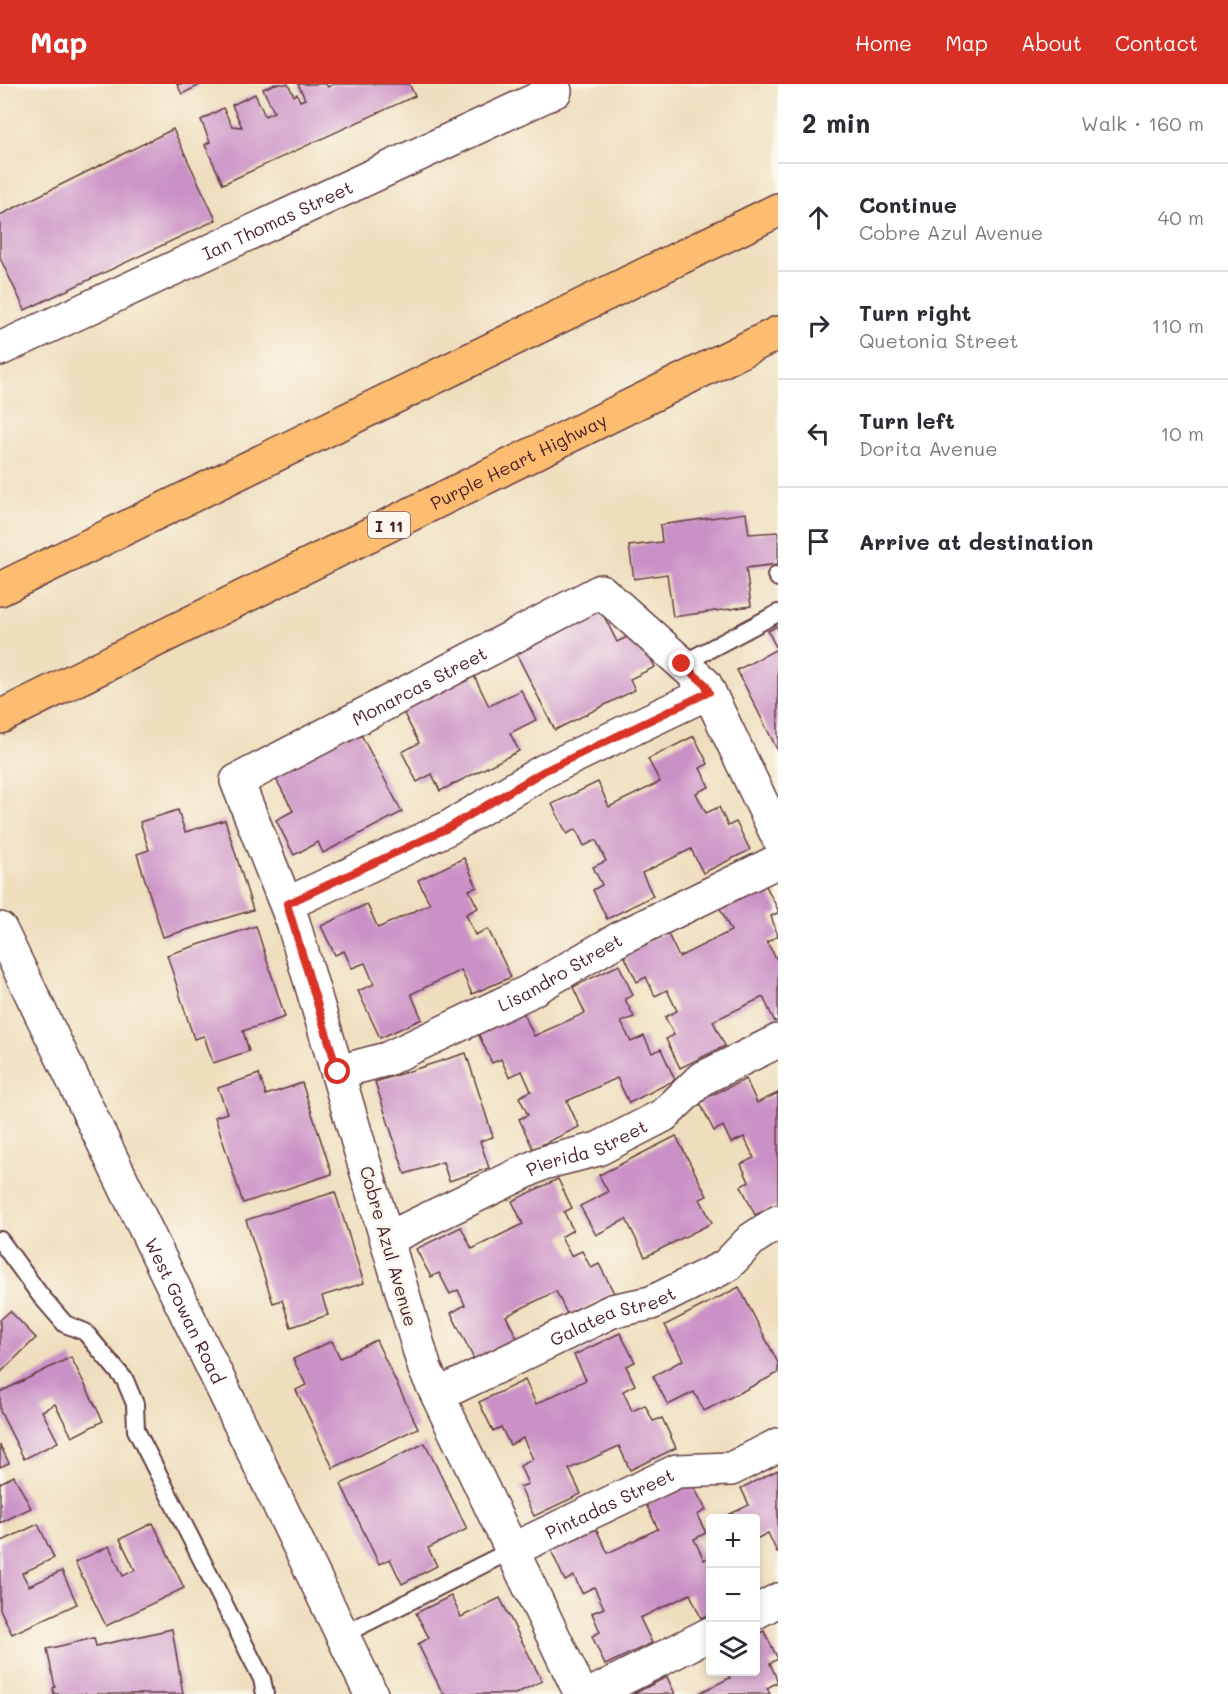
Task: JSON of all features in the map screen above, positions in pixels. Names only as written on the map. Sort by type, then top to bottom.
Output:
[{"type":"highway","points":[[0,590],[778,210]]},
{"type":"highway","name":"Purple Heart Highway","points":[[0,717],[778,333]]},
{"type":"street","name":"Ian Thomas Street","points":[[0,349],[553,88]]},
{"type":"street","name":"Monarcas Street","points":[[237,781],[601,591],[682,664]]},
{"type":"street","points":[[682,664],[705,684],[778,837]]},
{"type":"street","points":[[287,904],[448,828],[544,771],[709,692]]},
{"type":"street","name":"Cobre Azul Avenue","points":[[237,781],[287,904],[425,1369],[581,1694]]},
{"type":"street","name":"Lisandro Street","points":[[338,1072],[387,1059],[507,1001],[624,936],[778,861]]},
{"type":"street","name":"West Gowan Road","points":[[0,928],[371,1694]]},
{"type":"street","name":"Pierida Street","points":[[387,1239],[543,1163],[598,1149],[664,1115],[701,1079],[778,1041]]},
{"type":"street","name":"Galatea Street","points":[[438,1395],[612,1311],[651,1303],[726,1266],[752,1239],[778,1222]]},
{"type":"street","name":"Pintadas Street","points":[[512,1550],[677,1471],[731,1469],[778,1445]]},
{"type":"street","points":[[760,1610],[778,1600]]},
{"type":"street","points":[[591,1694],[706,1636]]},
{"type":"lane","points":[[682,664],[778,612]]},
{"type":"lane","points":[[0,1240],[39,1295],[65,1324],[85,1332],[125,1380],[135,1404],[136,1430],[262,1679],[265,1694]]},
{"type":"lane","points":[[342,1635],[512,1550]]},
{"type":"building","points":[[177,84],[202,84],[182,94]]},
{"type":"building","points":[[275,84],[288,84],[294,96],[297,94],[300,101],[305,99],[298,84],[326,84],[328,87],[334,84],[409,84],[415,96],[223,184],[205,145],[210,142],[201,120],[223,108],[232,126],[242,127],[232,105],[255,94],[265,116],[274,112],[263,89]]},
{"type":"building","points":[[173,129],[216,220],[25,310],[0,258],[0,215]]},
{"type":"building","points":[[746,513],[749,534],[778,532],[778,564],[746,568],[751,606],[673,617],[667,574],[634,579],[629,546],[662,542],[660,525]]},
{"type":"building","points":[[598,604],[617,642],[637,632],[655,667],[630,679],[635,690],[555,730],[513,647]]},
{"type":"building","points":[[778,626],[778,751],[737,670],[777,649],[768,631]]},
{"type":"building","points":[[471,670],[489,706],[521,690],[536,720],[510,733],[519,751],[440,791],[432,774],[417,782],[402,752],[419,743],[400,706]]},
{"type":"building","points":[[358,729],[402,812],[323,853],[318,842],[294,855],[276,820],[293,811],[273,773]]},
{"type":"building","points":[[694,736],[708,764],[700,768],[709,787],[696,793],[706,813],[719,807],[728,826],[736,822],[750,850],[703,873],[691,849],[642,873],[653,896],[607,919],[593,890],[602,885],[593,867],[606,861],[596,840],[584,846],[576,829],[567,834],[552,804],[598,782],[609,807],[660,782],[648,759]]},
{"type":"building","points":[[178,810],[185,832],[225,820],[253,910],[163,937],[137,854],[149,850],[140,822]]},
{"type":"building","points":[[464,858],[477,887],[469,890],[478,908],[466,914],[475,935],[488,929],[511,977],[472,994],[461,970],[411,994],[422,1019],[380,1038],[358,991],[374,984],[365,963],[352,968],[344,951],[335,955],[321,926],[367,904],[378,928],[430,904],[418,880]]},
{"type":"building","points":[[765,884],[778,910],[778,913],[771,916],[778,936],[767,942],[778,962],[778,1020],[775,1022],[763,997],[713,1021],[725,1046],[680,1068],[666,1039],[674,1035],[665,1017],[677,1011],[667,990],[655,996],[646,977],[637,982],[623,953],[667,932],[679,957],[731,931],[719,906]]},
{"type":"building","points":[[256,926],[285,1017],[243,1031],[249,1051],[213,1063],[204,1036],[194,1039],[167,955]]},
{"type":"building","points":[[619,965],[633,995],[625,999],[634,1017],[621,1022],[631,1042],[644,1036],[652,1053],[661,1049],[675,1080],[629,1103],[617,1078],[567,1101],[579,1127],[533,1149],[519,1119],[528,1115],[519,1097],[531,1091],[522,1071],[509,1077],[501,1059],[492,1063],[478,1033],[523,1012],[534,1036],[585,1013],[573,987]]},
{"type":"building","points":[[466,1053],[493,1137],[480,1141],[489,1168],[449,1181],[443,1162],[405,1174],[375,1082]]},
{"type":"building","points":[[259,1074],[266,1095],[302,1083],[332,1174],[243,1203],[215,1117],[227,1113],[218,1088]]},
{"type":"building","points":[[746,1079],[757,1103],[778,1093],[778,1205],[755,1215],[741,1186],[749,1182],[741,1164],[754,1158],[744,1137],[731,1143],[723,1126],[714,1131],[699,1101]]},
{"type":"building","points":[[676,1136],[707,1196],[700,1199],[712,1223],[645,1257],[626,1219],[596,1235],[580,1206],[608,1192],[599,1175]]},
{"type":"building","points":[[558,1179],[572,1208],[564,1212],[573,1230],[561,1237],[571,1256],[582,1251],[591,1268],[599,1264],[614,1293],[568,1316],[556,1291],[506,1316],[518,1340],[475,1361],[451,1313],[465,1305],[458,1290],[450,1294],[439,1273],[431,1277],[416,1249],[461,1227],[472,1249],[523,1224],[512,1201]]},
{"type":"building","points":[[335,1192],[364,1283],[322,1296],[328,1315],[291,1327],[282,1300],[273,1303],[246,1220]]},
{"type":"building","points":[[739,1287],[778,1363],[778,1373],[704,1411],[694,1392],[668,1405],[653,1376],[683,1360],[665,1325]]},
{"type":"building","points":[[10,1311],[36,1338],[0,1373],[0,1320]]},
{"type":"building","points":[[620,1333],[635,1362],[626,1366],[635,1385],[623,1391],[632,1411],[645,1405],[653,1421],[662,1418],[676,1448],[630,1470],[619,1446],[569,1469],[581,1494],[534,1516],[520,1487],[528,1484],[520,1466],[533,1459],[523,1438],[510,1445],[501,1427],[493,1431],[479,1402],[525,1380],[536,1404],[586,1380],[574,1355]]},
{"type":"building","points":[[376,1340],[418,1428],[333,1468],[296,1390],[306,1385],[293,1359],[332,1341],[340,1358]]},
{"type":"building","points":[[71,1357],[103,1421],[72,1437],[55,1404],[42,1411],[58,1442],[24,1459],[0,1411],[0,1392]]},
{"type":"building","points":[[425,1443],[467,1529],[428,1548],[437,1566],[402,1584],[390,1559],[379,1564],[341,1484]]},
{"type":"building","points":[[0,1445],[9,1463],[0,1467]]},
{"type":"building","points":[[778,1470],[778,1554],[768,1533],[760,1537],[760,1514],[730,1514],[749,1505],[741,1488]]},
{"type":"building","points":[[14,1476],[31,1508],[0,1523],[0,1483]]},
{"type":"building","points":[[692,1483],[706,1510],[697,1515],[706,1533],[694,1539],[704,1560],[706,1559],[706,1616],[701,1618],[690,1594],[640,1618],[652,1643],[605,1665],[592,1636],[600,1632],[592,1613],[604,1608],[594,1587],[582,1593],[574,1576],[565,1581],[551,1550],[596,1529],[608,1553],[658,1529],[646,1504]]},
{"type":"building","points":[[153,1523],[184,1588],[106,1626],[75,1562],[109,1546],[123,1576],[135,1570],[120,1539]]},
{"type":"building","points":[[38,1524],[54,1558],[22,1573],[29,1586],[62,1571],[77,1604],[12,1634],[0,1609],[0,1542]]},
{"type":"building","points":[[451,1596],[461,1617],[500,1598],[542,1681],[515,1694],[443,1694],[418,1644],[429,1638],[416,1613]]},
{"type":"building","points":[[172,1629],[183,1694],[54,1694],[53,1688],[55,1687],[47,1649],[94,1638],[96,1646]]},
{"type":"building","points":[[764,1631],[778,1659],[770,1663],[778,1682],[767,1688],[770,1694],[697,1694],[730,1678],[729,1676],[760,1676],[760,1633]]},
{"type":"building","points":[[667,1677],[675,1694],[633,1694]]},
{"type":"route","points":[[338,1072],[287,904],[448,828],[544,771],[709,692],[705,684],[682,664]]}]
